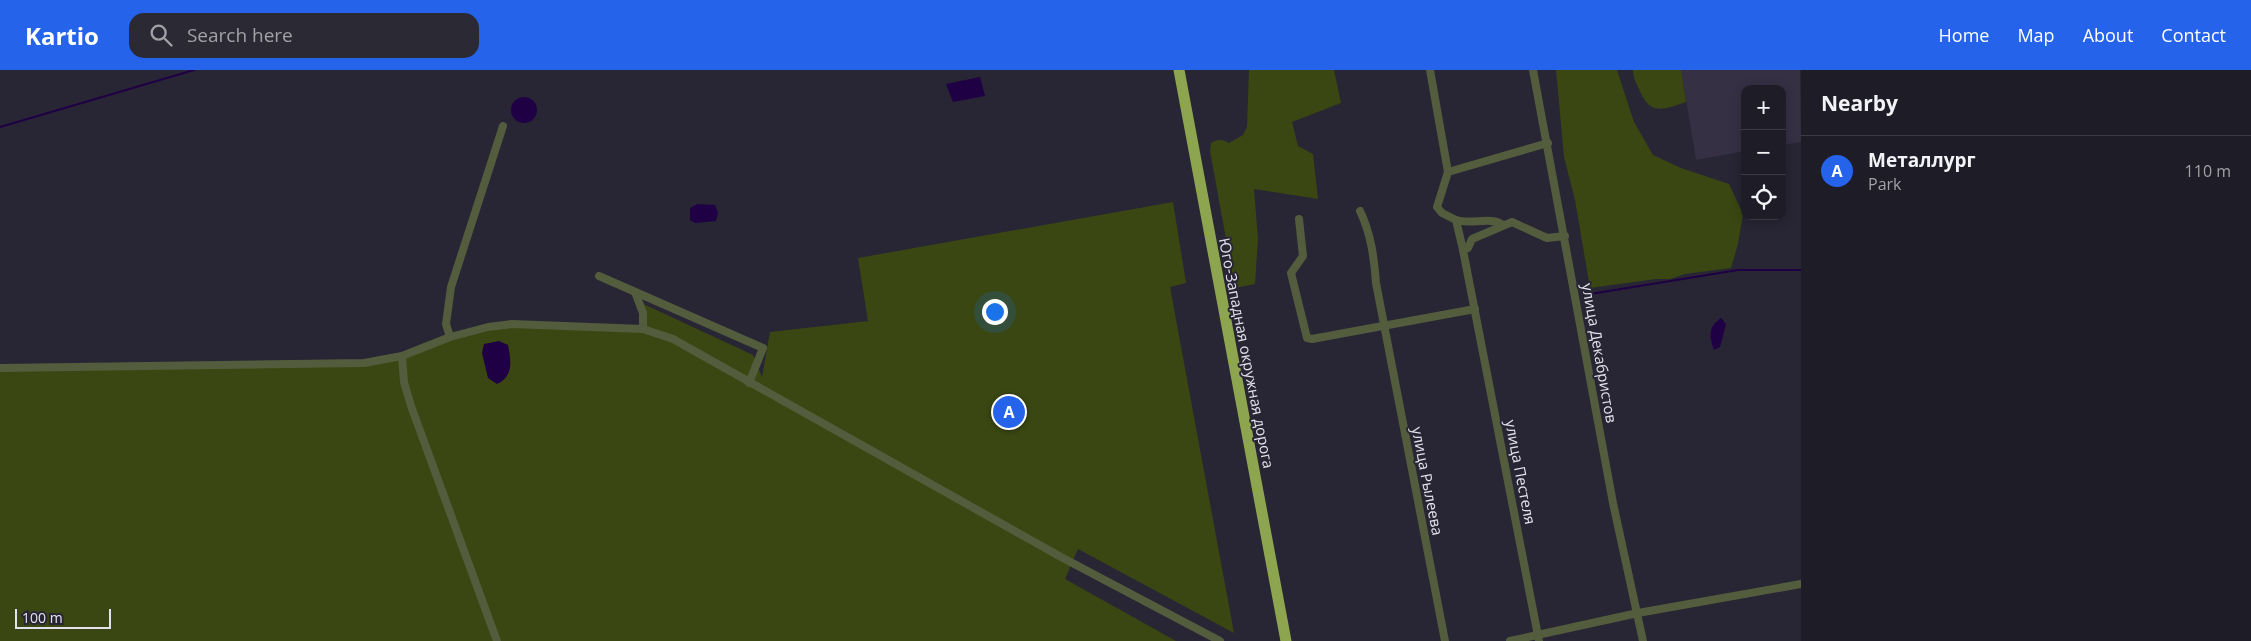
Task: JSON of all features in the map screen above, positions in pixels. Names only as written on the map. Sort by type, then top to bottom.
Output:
[{"type":"highway","name":"Юго-Западная окружная дорога","points":[[1179,70],[1286,641]]},
{"type":"street","points":[[1430,70],[1448,172],[1437,207],[1442,213],[1456,220],[1464,222],[1495,221],[1503,225]]},
{"type":"street","name":"улица Декабристов","points":[[1533,70],[1614,502],[1643,641]]},
{"type":"street","points":[[450,337],[446,324],[451,287],[503,126]]},
{"type":"street","points":[[1448,172],[1548,143]]},
{"type":"street","name":"улица Рылеева","points":[[1360,211],[1368,227],[1374,255],[1376,283],[1445,641]]},
{"type":"street","points":[[1299,219],[1303,256],[1291,273],[1307,338],[1312,339],[1475,309]]},
{"type":"street","name":"улица Пестеля","points":[[1456,220],[1475,309],[1538,639]]},
{"type":"street","points":[[1463,250],[1468,248],[1472,239],[1512,222],[1547,238],[1565,236]]},
{"type":"street","points":[[600,276],[763,348],[749,383]]},
{"type":"street","points":[[635,292],[644,313],[643,329]]},
{"type":"street","points":[[0,368],[364,363],[402,356],[450,337],[488,326],[512,324],[643,329],[673,339],[1061,557],[1220,641]]},
{"type":"street","points":[[402,356],[404,382],[411,406],[497,641]]},
{"type":"street","points":[[1510,641],[1538,639],[1638,614],[1801,584]]},
{"type":"shaded area","points":[[1681,70],[1800,70],[1801,142],[1786,144],[1786,85],[1741,85],[1741,152],[1696,160]]},
{"type":"shaded area","points":[[980,77],[985,96],[953,102],[946,84]]},
{"type":"shaded area","points":[[524,97],[533,101],[537,110],[533,119],[524,123],[515,119],[511,110],[515,101]]},
{"type":"shaded area","points":[[697,204],[715,205],[718,213],[716,221],[695,223],[690,220],[690,208]]},
{"type":"shaded area","points":[[1721,318],[1726,324],[1720,347],[1714,350],[1711,332],[1714,325]]},
{"type":"shaded area","points":[[499,341],[508,345],[510,367],[506,377],[497,384],[488,378],[482,353],[484,344]]},
{"type":"green space","points":[[1249,70],[1334,70],[1341,103],[1292,122],[1298,146],[1313,154],[1318,199],[1254,189],[1258,239],[1255,284],[1235,288],[1210,151],[1211,143],[1222,140],[1229,143],[1243,135],[1247,127]]},
{"type":"green space","points":[[1556,70],[1617,70],[1634,122],[1653,155],[1681,168],[1729,184],[1741,210],[1742,220],[1731,268],[1685,274],[1670,279],[1656,279],[1590,288],[1575,200],[1564,157]]},
{"type":"green space","points":[[1633,70],[1681,70],[1686,102],[1663,109],[1652,107],[1643,98]]},
{"type":"green space","points":[[1173,202],[1186,283],[1170,287],[1234,633],[1078,549],[1065,579],[1176,641],[0,641],[0,368],[381,361],[488,327],[643,329],[637,301],[753,355],[762,377],[770,332],[868,321],[858,258]]},
{"type":"waterway","points":[[0,127],[194,70]]},
{"type":"waterway","points":[[1584,295],[1738,270],[1801,270]]},
{"type":"place","name":"Металлург","points":[[1009,412]]}]
